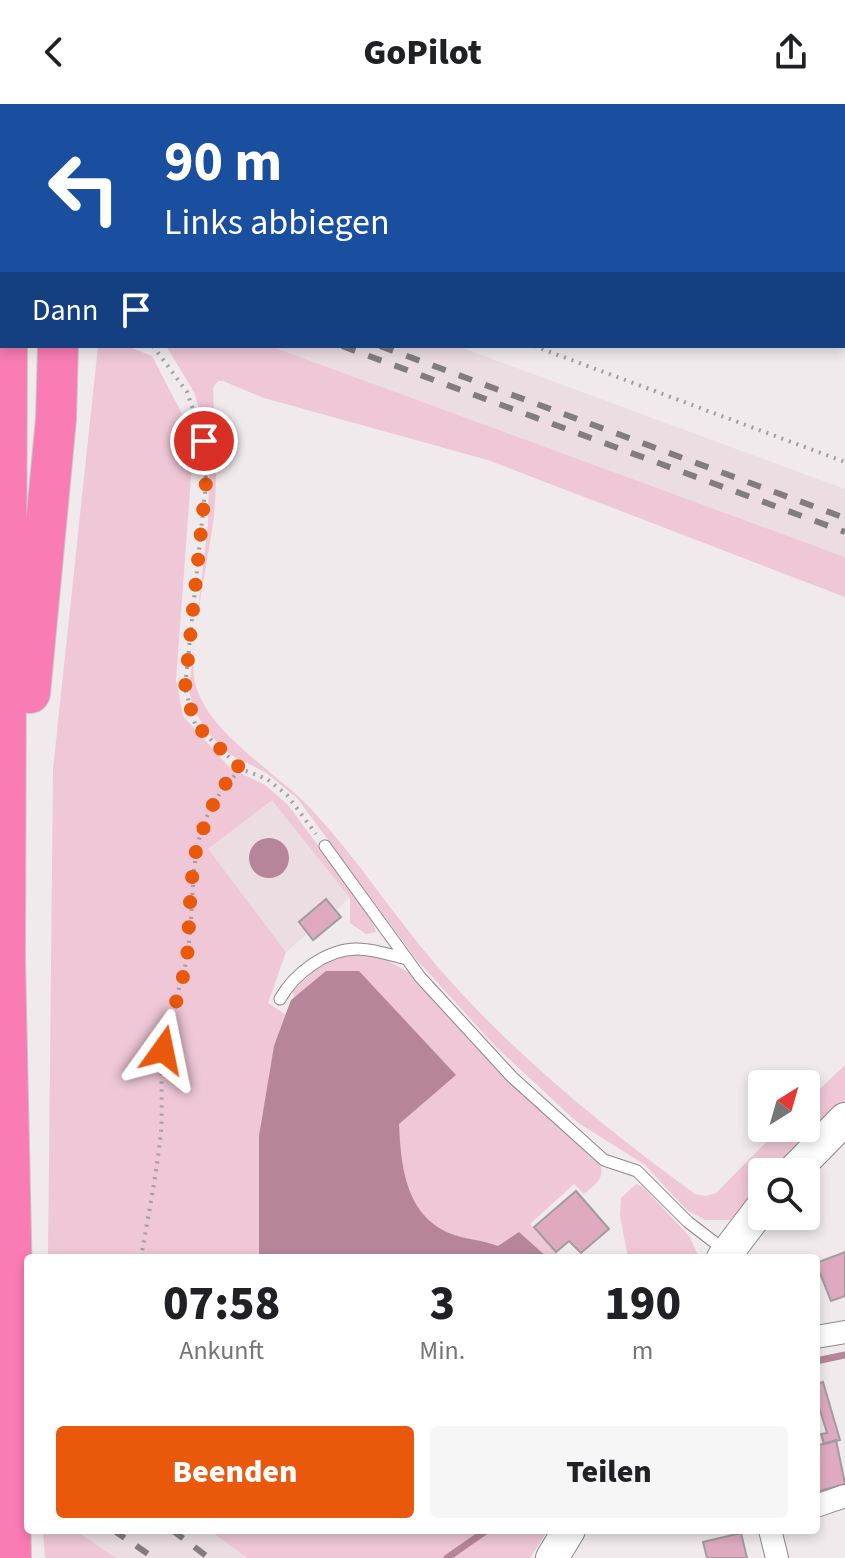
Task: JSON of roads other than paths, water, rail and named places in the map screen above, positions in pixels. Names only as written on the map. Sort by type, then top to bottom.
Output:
[{"type":"highway","points":[[7,348],[5,960],[13,1330],[11,1558]]},
{"type":"highway","points":[[5,960],[56,419],[58,348]]},
{"type":"main road","points":[[807,1158],[845,1119]]},
{"type":"main road","points":[[727,1254],[748,1226]]},
{"type":"main road","points":[[552,1558],[567,1534]]},
{"type":"street","points":[[820,1336],[845,1332]]},
{"type":"street","points":[[820,1505],[845,1496]]},
{"type":"street","points":[[771,1534],[777,1558]]},
{"type":"lane","points":[[325,846],[407,959],[512,1077],[604,1160],[637,1171],[725,1254]]},
{"type":"lane","points":[[280,999],[289,983],[332,955],[355,949],[407,959]]},
{"type":"waterway","points":[[820,1360],[845,1355]]},
{"type":"waterway","points":[[447,1558],[481,1534]]},
{"type":"railway","points":[[347,348],[845,532]]},
{"type":"railway","points":[[385,348],[845,518]]},
{"type":"railway","points":[[0,1382],[24,1405]]},
{"type":"railway","points":[[0,1452],[24,1468]]},
{"type":"railway","points":[[119,1534],[154,1558]]},
{"type":"railway","points":[[177,1534],[209,1558]]}]
